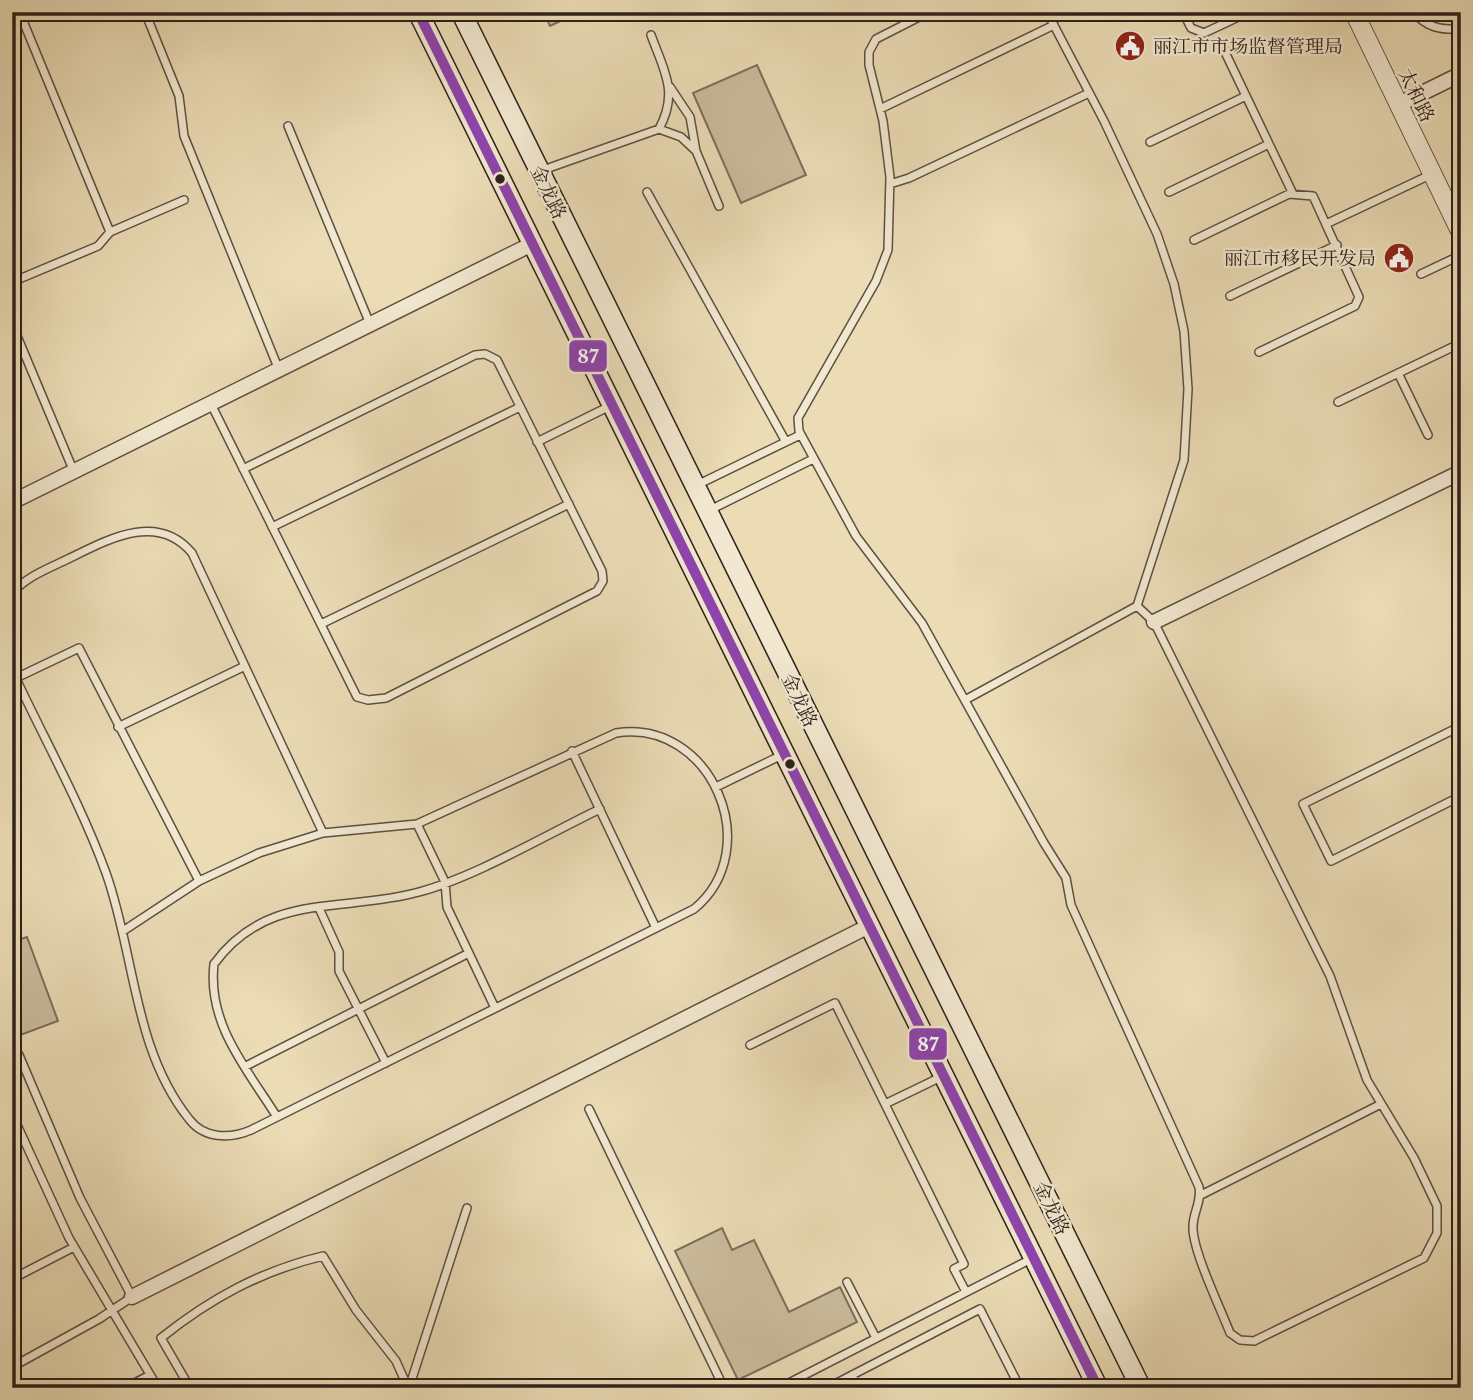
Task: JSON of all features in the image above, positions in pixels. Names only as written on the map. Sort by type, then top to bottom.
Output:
[{"type":"main road","name":"金龙路","points":[[418,12],[1098,1388]]},
{"type":"main road","name":"金龙路","points":[[461,12],[1141,1388]]},
{"type":"street","name":"太和路","points":[[1354,12],[1461,233]]},
{"type":"street","points":[[1398,105],[1461,74]]},
{"type":"street","points":[[12,502],[532,244]]},
{"type":"street","points":[[1154,622],[1461,472]]},
{"type":"street","points":[[132,1297],[869,926]]},
{"type":"lane","points":[[17,12],[21,16],[110,232]]},
{"type":"lane","points":[[145,12],[179,96],[184,136],[279,370]]},
{"type":"lane","points":[[929,12],[876,39],[872,45],[869,65],[880,109],[890,184],[891,224],[882,270],[798,418],[800,435],[856,536],[922,623],[1066,878],[1071,905],[1183,1149],[1200,1195],[1193,1219],[1194,1237],[1230,1333],[1240,1340],[1261,1339],[1424,1258],[1437,1233],[1437,1206],[1381,1104],[1350,1038],[1330,976],[1154,622],[1137,606]]},
{"type":"lane","points":[[965,700],[1137,606],[1184,460],[1188,389],[1186,351],[1177,296],[1157,234],[1047,12]]},
{"type":"lane","points":[[1169,12],[1175,12]]},
{"type":"lane","points":[[1183,12],[1191,28],[1204,33],[1249,12]]},
{"type":"lane","points":[[1414,12],[1420,20],[1436,28],[1461,29]]},
{"type":"lane","points":[[880,109],[1054,25]]},
{"type":"lane","points":[[651,35],[670,86],[690,117],[696,151],[719,206]]},
{"type":"lane","points":[[1224,50],[1293,194]]},
{"type":"lane","points":[[659,129],[669,105],[670,86]]},
{"type":"lane","points":[[890,184],[909,178],[1089,93]]},
{"type":"lane","points":[[1150,142],[1246,96]]},
{"type":"lane","points":[[288,126],[370,325]]},
{"type":"lane","points":[[540,172],[659,129],[681,137],[696,151]]},
{"type":"lane","points":[[1169,191],[1269,144]]},
{"type":"lane","points":[[1326,224],[1432,174]]},
{"type":"lane","points":[[648,191],[786,442]]},
{"type":"lane","points":[[1194,240],[1293,194],[1313,196],[1356,285],[1359,297],[1355,306],[1259,352]]},
{"type":"lane","points":[[12,282],[98,246],[110,232],[184,200]]},
{"type":"lane","points":[[1230,296],[1336,245]]},
{"type":"lane","points":[[1421,274],[1461,255]]},
{"type":"lane","points":[[12,324],[74,471]]},
{"type":"lane","points":[[1338,402],[1461,343]]},
{"type":"lane","points":[[211,404],[243,469],[357,697],[368,700],[386,698],[597,591],[603,581],[602,571],[497,360],[485,354],[475,355],[243,469]]},
{"type":"lane","points":[[1398,373],[1428,435]]},
{"type":"lane","points":[[537,442],[612,405]]},
{"type":"lane","points":[[272,527],[520,407]]},
{"type":"lane","points":[[695,486],[800,435]]},
{"type":"lane","points":[[707,511],[813,459]]},
{"type":"lane","points":[[321,624],[569,504]]},
{"type":"lane","points":[[12,593],[28,578],[118,535],[143,531],[165,534],[183,541],[192,552],[323,833]]},
{"type":"lane","points":[[16,678],[79,648],[199,881]]},
{"type":"lane","points":[[118,727],[245,666]]},
{"type":"lane","points":[[12,670],[105,871],[123,931],[149,1042],[167,1082],[189,1120],[211,1134],[231,1136],[277,1117],[694,909],[714,890],[721,877],[728,844],[716,787],[705,769],[687,752],[646,733],[616,733],[417,824],[323,833],[259,853],[199,881],[123,931]]},
{"type":"lane","points":[[1461,726],[1303,804],[1331,861],[1461,796]]},
{"type":"lane","points":[[572,751],[656,928]]},
{"type":"lane","points":[[716,787],[784,754]]},
{"type":"lane","points":[[277,1117],[217,1016],[213,992],[214,964],[237,937],[261,921],[288,911],[419,892],[600,809]]},
{"type":"lane","points":[[417,824],[445,882],[447,907],[495,1008]]},
{"type":"lane","points":[[319,908],[339,951],[340,971],[386,1063]]},
{"type":"lane","points":[[246,1066],[469,953]]},
{"type":"lane","points":[[750,1045],[835,1003],[964,1264],[954,1269],[965,1292]]},
{"type":"lane","points":[[12,1367],[132,1297],[80,1198],[19,1055]]},
{"type":"lane","points":[[885,1104],[943,1076]]},
{"type":"lane","points":[[1200,1195],[1381,1104]]},
{"type":"lane","points":[[589,1109],[724,1388]]},
{"type":"lane","points":[[12,1114],[74,1247],[158,1388]]},
{"type":"lane","points":[[408,1388],[467,1208]]},
{"type":"lane","points":[[12,1279],[74,1247]]},
{"type":"lane","points":[[190,1388],[161,1338],[235,1287],[285,1266],[323,1256],[356,1310],[396,1361],[408,1388]]},
{"type":"lane","points":[[779,1388],[1033,1257]]},
{"type":"lane","points":[[847,1282],[876,1338]]},
{"type":"lane","points":[[827,1388],[980,1308],[1020,1388]]},
{"type":"lane","points":[[125,1388],[150,1375]]},
{"type":"lane","points":[[852,1375],[858,1388]]},
{"type":"shaded area","points":[[556,12],[580,12],[550,26],[546,17]]},
{"type":"shaded area","points":[[1427,12],[1461,12],[1461,22],[1440,19]]},
{"type":"shaded area","points":[[757,65],[806,175],[741,203],[693,93]]},
{"type":"shaded area","points":[[27,937],[58,1021],[12,1038],[12,942]]},
{"type":"shaded area","points":[[722,1228],[732,1250],[754,1240],[789,1312],[840,1287],[857,1322],[738,1380],[675,1251]]},
{"type":"transit line","name":"87","points":[[418,12],[1098,1388]]},
{"type":"place","name":"丽江市市场监督管理局","points":[[1130,46]]},
{"type":"place","name":"丽江市移民开发局","points":[[1399,258]]}]
